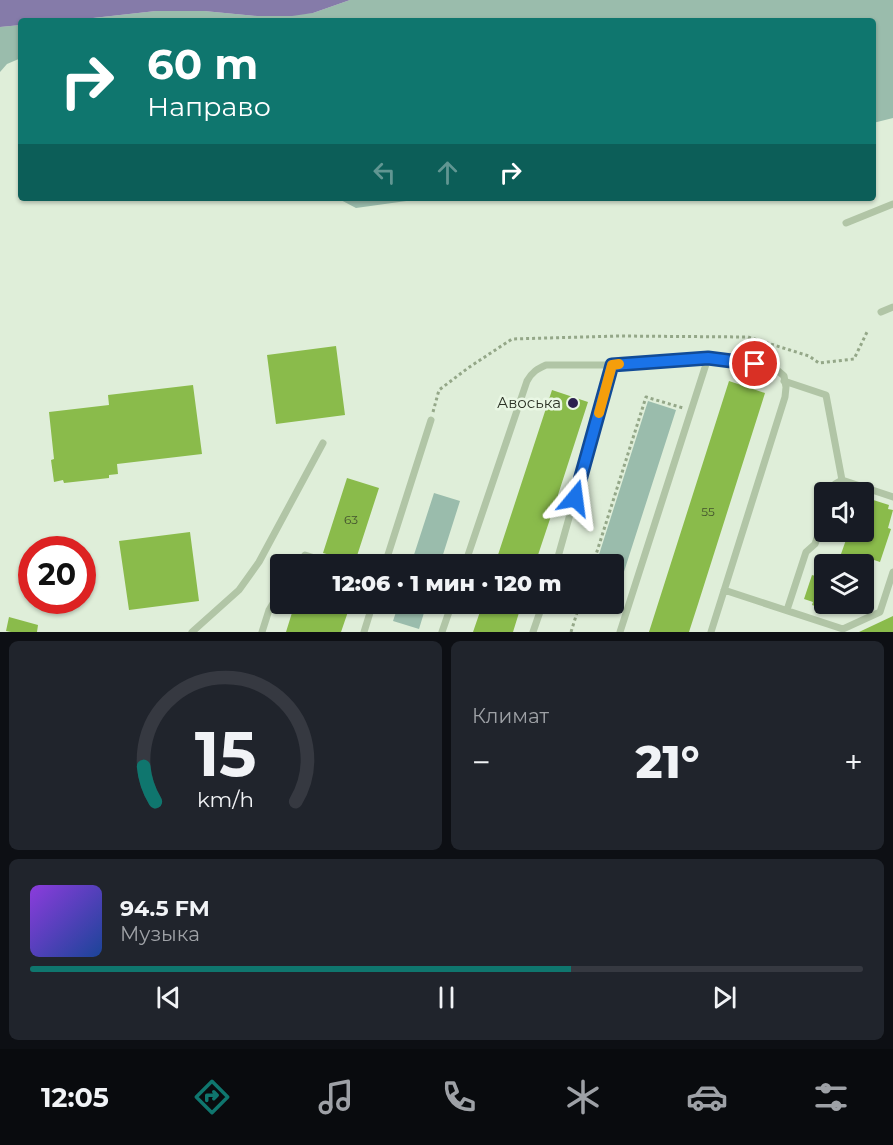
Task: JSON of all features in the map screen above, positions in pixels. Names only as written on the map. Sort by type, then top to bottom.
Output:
[{"type":"lane","points":[[846,223],[893,204]]},
{"type":"lane","points":[[881,312],[893,308]]},
{"type":"lane","points":[[620,632],[708,358]]},
{"type":"lane","points":[[468,554],[527,381],[537,369],[546,365],[612,365],[708,358],[755,364],[777,370],[784,376],[786,387],[784,402],[711,632]]},
{"type":"lane","points":[[559,554],[612,365]]},
{"type":"lane","points":[[784,381],[826,395],[842,480]]},
{"type":"lane","points":[[388,554],[431,420]]},
{"type":"lane","points":[[192,632],[239,590],[259,562],[323,443]]},
{"type":"lane","points":[[838,482],[842,480],[893,497]]},
{"type":"lane","points":[[787,610],[806,552],[816,542]]},
{"type":"lane","points":[[724,590],[840,630],[880,612],[893,572]]},
{"type":"lane","points":[[262,632],[270,608]]},
{"type":"lane","points":[[364,632],[370,614]]},
{"type":"lane","points":[[442,632],[448,614]]},
{"type":"lane","points":[[533,632],[539,614]]},
{"type":"path","points":[[431,420],[439,390],[512,339],[618,336],[748,337],[809,356],[819,363],[854,358],[868,330]]},
{"type":"path","points":[[596,554],[646,397],[691,411]]},
{"type":"path","points":[[571,632],[577,614]]},
{"type":"green space","points":[[350,0],[893,0],[893,118],[876,122],[876,18],[93,18],[156,11],[204,11],[257,16],[313,13]]},
{"type":"green space","points":[[18,25],[18,59],[7,64],[0,72],[0,27]]},
{"type":"green space","points":[[343,201],[406,201],[356,208]]},
{"type":"green space","points":[[648,401],[676,410],[624,572],[624,554],[599,554]]},
{"type":"green space","points":[[434,493],[460,501],[443,554],[414,554]]},
{"type":"green space","points":[[395,614],[424,614],[419,629],[393,621]]},
{"type":"shaded area","points":[[0,0],[350,0],[313,13],[292,16],[156,11],[93,18],[18,18],[18,25],[0,27]]},
{"type":"building","points":[[336,346],[345,415],[276,424],[267,355]]},
{"type":"building","points":[[729,381],[765,393],[699,601],[689,632],[649,632]]},
{"type":"building","points":[[193,385],[202,454],[117,464],[118,474],[109,475],[109,478],[54,482],[49,412],[109,405],[108,395]]},
{"type":"building","points":[[552,390],[588,402],[538,554],[498,554]]},
{"type":"building","points":[[347,478],[379,488],[358,554],[323,553]]},
{"type":"building","points":[[874,500],[889,505],[888,509],[893,510],[888,528],[891,529],[880,562],[874,560],[874,554],[841,554],[845,542],[874,542]]},
{"type":"building","points":[[190,532],[199,601],[129,610],[119,541]]},
{"type":"building","points":[[812,575],[814,576],[814,606],[813,602],[804,599]]},
{"type":"building","points":[[292,614],[347,614],[341,632],[286,632]]},
{"type":"building","points":[[479,614],[519,614],[513,632],[473,632]]},
{"type":"building","points":[[893,616],[893,632],[859,632]]},
{"type":"building","points":[[9,617],[38,625],[37,632],[6,631]]},
{"type":"slow traffic","points":[[599,413],[612,365],[619,364]]},
{"type":"place","name":"Авоська","points":[[573,403]]},
{"type":"route","points":[[575,498],[612,365],[708,358],[755,364]]}]
